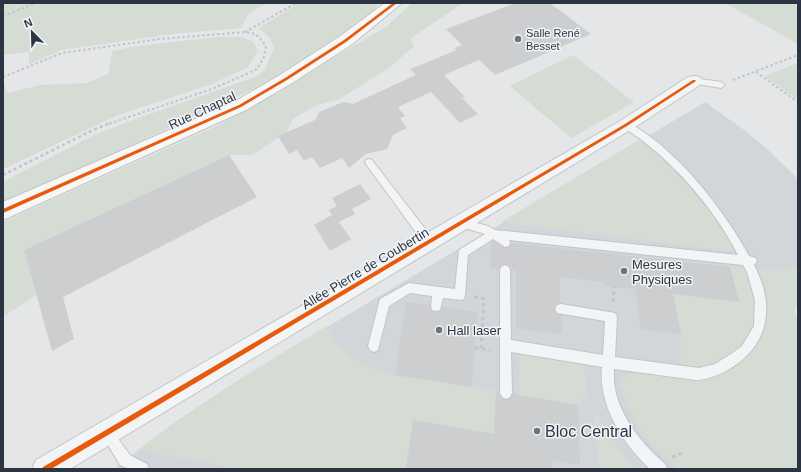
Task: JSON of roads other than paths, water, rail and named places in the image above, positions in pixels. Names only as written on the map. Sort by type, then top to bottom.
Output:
[{"type":"street","name":"Rue Chaptal","points":[[3,212],[240,106],[286,79],[345,41],[395,3]]},
{"type":"street","name":"Allée Pierre de Coubertin","points":[[45,469],[626,126],[694,81]]},
{"type":"lane","points":[[694,81],[721,85]]},
{"type":"lane","points":[[506,345],[609,362],[698,374],[716,370],[731,362],[751,346],[762,331],[767,312],[765,294],[752,261],[739,236],[700,190],[652,143],[626,126]]},
{"type":"lane","points":[[369,162],[429,242]]},
{"type":"lane","points":[[461,223],[488,230],[505,243]]},
{"type":"lane","points":[[374,346],[384,303],[409,288],[460,295],[463,253],[494,234],[752,261]]},
{"type":"lane","points":[[505,270],[506,393]]},
{"type":"lane","points":[[436,306],[438,293]]},
{"type":"lane","points":[[561,309],[611,317],[608,383],[613,406],[628,433],[660,469]]},
{"type":"lane","points":[[107,433],[125,460],[142,469]]},
{"type":"place","name":"Salle René Besset","points":[[518,39]]},
{"type":"place","name":"Mesures Physiques","points":[[624,271]]},
{"type":"place","name":"Hall laser","points":[[439,330]]},
{"type":"place","name":"Bloc Central","points":[[537,431]]}]
